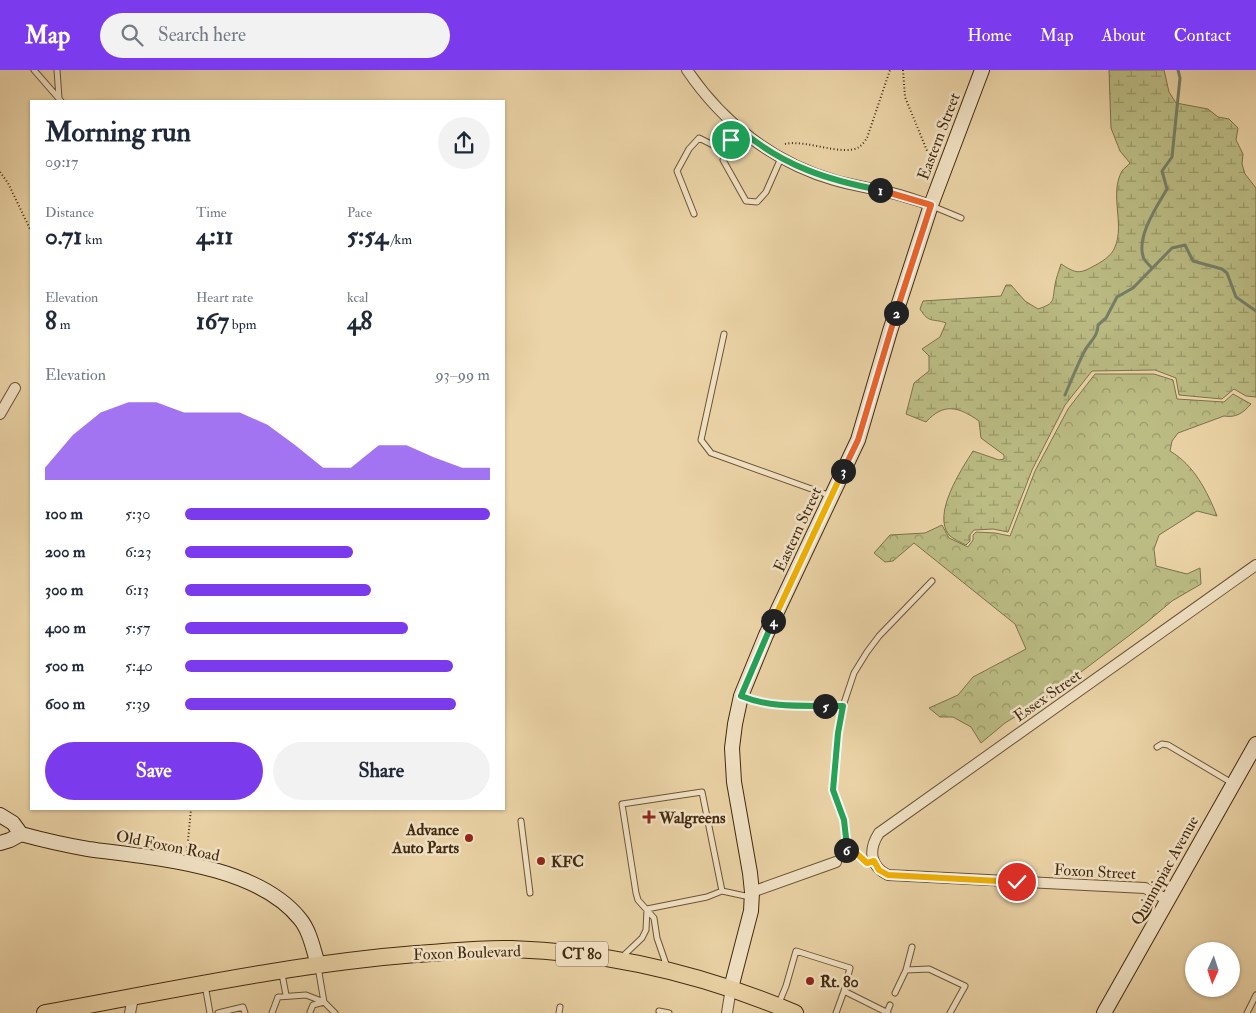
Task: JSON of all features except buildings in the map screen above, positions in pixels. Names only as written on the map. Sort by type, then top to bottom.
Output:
[{"type":"main road","name":"Foxon Boulevard","points":[[132,1005],[205,984],[318,964],[388,956],[494,949],[543,951],[619,960],[693,976],[732,988],[776,1009],[795,1013]]},
{"type":"main road","name":"CT 80","points":[[45,1013],[132,1005]]},
{"type":"street","points":[[687,70],[713,104],[742,131],[781,158],[803,169],[834,180],[884,191],[931,205]]},
{"type":"street","name":"Eastern Street","points":[[727,1013],[751,911],[750,873],[734,773],[732,748],[741,696],[766,635],[858,440],[890,331],[931,205],[982,70]]},
{"type":"street","points":[[0,414],[15,388]]},
{"type":"street","name":"Essex Street","points":[[874,861],[873,843],[879,833],[1256,564]]},
{"type":"street","name":"Quinnipiac Avenue","points":[[1104,1013],[1256,744]]},
{"type":"street","points":[[0,815],[13,823],[21,834],[0,843]]},
{"type":"street","name":"Old Foxon Road","points":[[21,834],[65,845],[187,863],[237,878],[273,896],[301,920],[309,935],[318,964]]},
{"type":"street","name":"Foxon Street","points":[[874,861],[879,870],[888,875],[1145,888],[1168,900]]},
{"type":"street","points":[[751,895],[836,862]]},
{"type":"lane","points":[[34,70],[60,100]]},
{"type":"lane","points":[[57,70],[60,100]]},
{"type":"lane","points":[[742,131],[731,140],[723,160],[746,201],[757,202],[766,192],[781,158]]},
{"type":"lane","points":[[694,214],[677,171],[688,150],[699,138],[725,151]]},
{"type":"lane","points":[[931,205],[962,218]]},
{"type":"lane","points":[[724,334],[701,440],[711,454],[831,496]]},
{"type":"lane","points":[[836,862],[847,847],[844,820],[833,790],[838,733],[843,706],[854,673],[878,636],[932,581]]},
{"type":"lane","points":[[741,696],[758,703],[796,706],[843,706]]},
{"type":"lane","points":[[1157,747],[1162,744],[1168,745],[1233,784]]},
{"type":"lane","points":[[668,971],[657,938],[654,918],[638,900],[636,893],[622,804],[702,792],[722,891]]},
{"type":"lane","points":[[521,821],[530,893]]},
{"type":"lane","points":[[647,909],[707,897],[722,891],[751,895]]},
{"type":"lane","points":[[619,960],[642,938],[646,930],[647,909]]},
{"type":"lane","points":[[895,994],[906,970],[912,947]]},
{"type":"lane","points":[[776,1009],[786,986],[796,951],[850,968],[836,1013]]},
{"type":"lane","points":[[318,964],[324,1002]]},
{"type":"lane","points":[[906,970],[929,969],[965,986],[950,1013]]},
{"type":"lane","points":[[282,971],[286,995]]},
{"type":"lane","points":[[205,984],[210,1013]]},
{"type":"lane","points":[[844,991],[887,1013],[890,1005]]},
{"type":"lane","points":[[272,1013],[278,997],[306,995],[324,1002],[335,1013]]},
{"type":"lane","points":[[1247,1013],[1256,995]]},
{"type":"lane","points":[[310,1012],[312,1005],[324,1002]]},
{"type":"lane","points":[[559,1013],[560,1007]]},
{"type":"lane","points":[[218,1013],[244,1010]]},
{"type":"lane","points":[[659,1011],[669,1013]]},
{"type":"path","points":[[786,144],[803,143],[848,150],[859,147],[867,138],[890,70]]},
{"type":"path","points":[[903,70],[905,97],[932,163]]},
{"type":"path","points":[[0,172],[8,183],[30,229]]},
{"type":"path","points":[[187,863],[188,827],[191,810]]},
{"type":"path","points":[[845,850],[856,853],[867,863],[874,861]]},
{"type":"green space","points":[[1109,70],[1164,70],[1169,92],[1176,103],[1208,109],[1218,117],[1229,119],[1238,128],[1236,140],[1243,154],[1242,164],[1245,174],[1256,188],[1256,397],[1246,396],[1234,389],[1222,399],[1179,395],[1176,378],[1155,370],[1092,371],[1065,405],[1032,470],[1008,532],[993,529],[974,530],[970,535],[970,541],[966,545],[949,535],[945,526],[944,516],[950,492],[973,451],[999,460],[1004,459],[1004,455],[981,438],[979,421],[965,412],[945,409],[939,411],[926,422],[906,414],[914,383],[929,371],[929,356],[922,349],[940,337],[946,323],[929,319],[920,309],[923,301],[1001,296],[1006,285],[1011,285],[1025,301],[1038,309],[1052,301],[1061,264],[1073,271],[1079,272],[1109,256],[1118,238],[1118,180],[1122,171],[1130,163],[1120,151],[1111,128]]},
{"type":"green space","points":[[1095,374],[1154,374],[1173,380],[1177,399],[1224,402],[1233,394],[1251,404],[1236,415],[1224,416],[1178,433],[1172,441],[1170,451],[1186,464],[1199,479],[1217,516],[1197,511],[1159,535],[1154,549],[1156,566],[1187,574],[1200,568],[1201,584],[1172,601],[1052,694],[1005,723],[981,743],[971,727],[953,717],[940,717],[929,708],[958,695],[973,677],[1026,649],[1015,624],[914,543],[893,561],[885,562],[874,553],[890,535],[925,533],[942,525],[949,538],[968,547],[976,532],[1010,536],[1035,471],[1068,409]]},
{"type":"waterway","points":[[1152,268],[1144,259],[1142,242],[1148,223],[1167,189],[1162,171],[1172,157],[1180,78],[1178,70]]},
{"type":"waterway","points":[[1065,395],[1084,352],[1097,333],[1098,325],[1106,318],[1117,297],[1133,288],[1172,248],[1185,245],[1193,261],[1222,269],[1227,273],[1236,297],[1256,311]]},
{"type":"place","name":"Walgreens","points":[[649,817]]},
{"type":"place","name":"Advance Auto Parts","points":[[469,838]]},
{"type":"place","name":"KFC","points":[[541,861]]},
{"type":"place","name":"Rt. 80","points":[[810,981]]},
{"type":"route","points":[[731,140],[742,131],[781,158],[803,169],[834,180],[884,191],[931,205],[890,331],[858,440],[766,635],[741,696],[758,703],[796,706],[843,706],[838,733],[833,790],[844,820],[847,847],[845,850],[856,853],[867,863],[874,861],[879,870],[888,875],[1017,882]]}]
